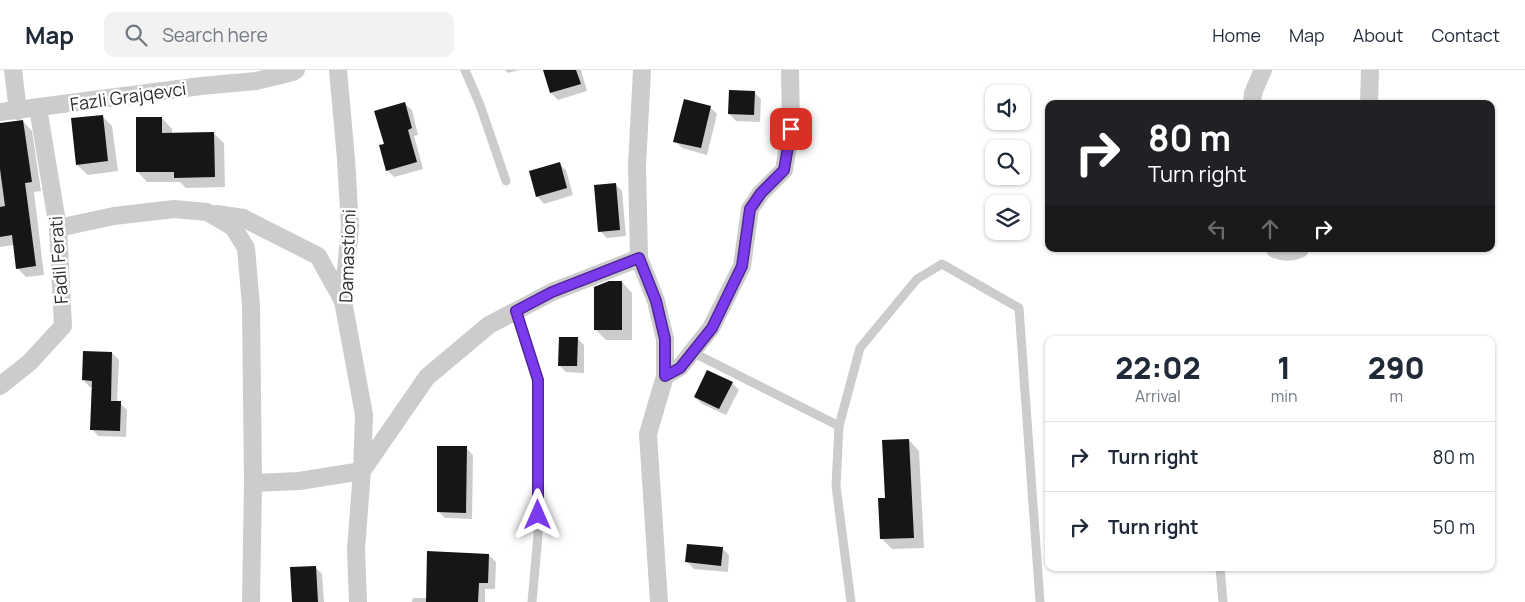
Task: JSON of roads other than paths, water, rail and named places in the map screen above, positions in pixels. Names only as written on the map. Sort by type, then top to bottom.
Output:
[{"type":"street","points":[[13,70],[18,111]]},
{"type":"street","name":"Fazli Grajqevci","points":[[0,112],[38,108],[201,78],[256,81],[296,70]]},
{"type":"street","name":"Damastioni","points":[[338,70],[350,227],[343,301],[364,415],[356,549],[358,602]]},
{"type":"street","points":[[642,70],[637,166],[639,258],[656,301],[665,339],[665,376],[648,434],[659,602]]},
{"type":"street","points":[[665,376],[680,368],[712,328],[742,266],[750,209],[761,193],[784,170],[791,129],[790,70]]},
{"type":"street","points":[[1252,100],[1253,93],[1263,70]]},
{"type":"street","points":[[1369,100],[1370,70]]},
{"type":"street","name":"Fadil Ferati","points":[[0,386],[30,362],[63,326],[58,228],[38,108]]},
{"type":"street","points":[[58,228],[114,216],[174,209],[243,218],[318,256],[343,301]]},
{"type":"street","points":[[207,212],[233,228],[246,248],[251,306],[251,602]]},
{"type":"street","points":[[252,483],[299,482],[362,471],[426,377],[489,325],[552,292],[639,258]]},
{"type":"lane","points":[[465,70],[480,105],[506,181]]},
{"type":"lane","points":[[851,602],[836,486],[839,426],[860,348],[917,279],[942,264],[1018,308],[1040,602]]},
{"type":"lane","points":[[516,311],[538,380],[538,535],[532,602]]},
{"type":"lane","points":[[692,352],[839,426]]},
{"type":"lane","points":[[1220,571],[1223,602]]}]
